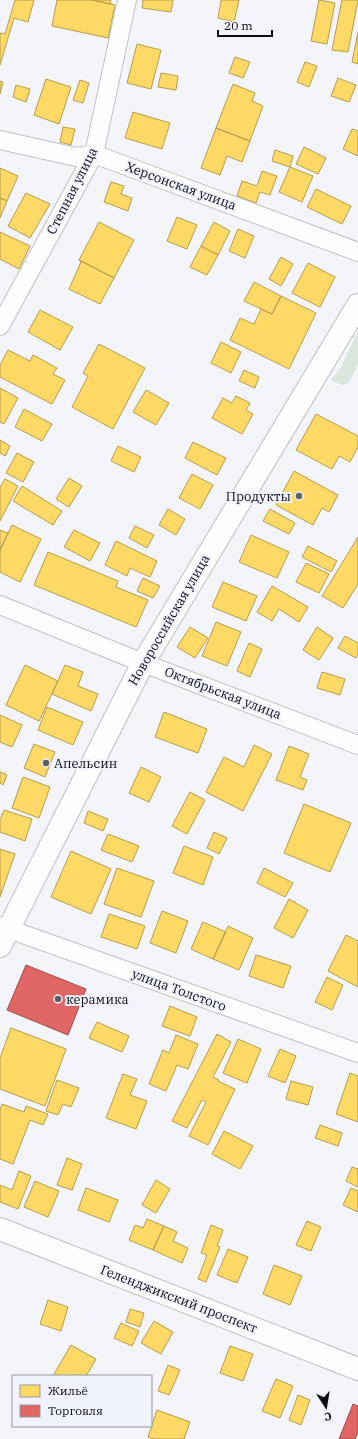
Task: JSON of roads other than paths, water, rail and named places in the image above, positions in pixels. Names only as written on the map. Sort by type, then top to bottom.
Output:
[{"type":"street","name":"Степная улица","points":[[0,326],[94,154],[127,0]]},
{"type":"street","name":"Херсонская улица","points":[[0,140],[76,157],[94,154],[358,252]]},
{"type":"street","name":"Новороссийская улица","points":[[3,934],[142,663],[358,305]]},
{"type":"street","name":"Октябрьская улица","points":[[0,605],[142,663],[358,745]]},
{"type":"street","name":"улица Толстого","points":[[3,934],[358,1053]]},
{"type":"street","name":"Геленджикский проспект","points":[[0,1228],[358,1369]]},
{"type":"place","name":"Продукты","points":[[299,496]]},
{"type":"place","name":"Апельсин","points":[[46,763]]},
{"type":"place","name":"керамика","points":[[58,999]]}]
